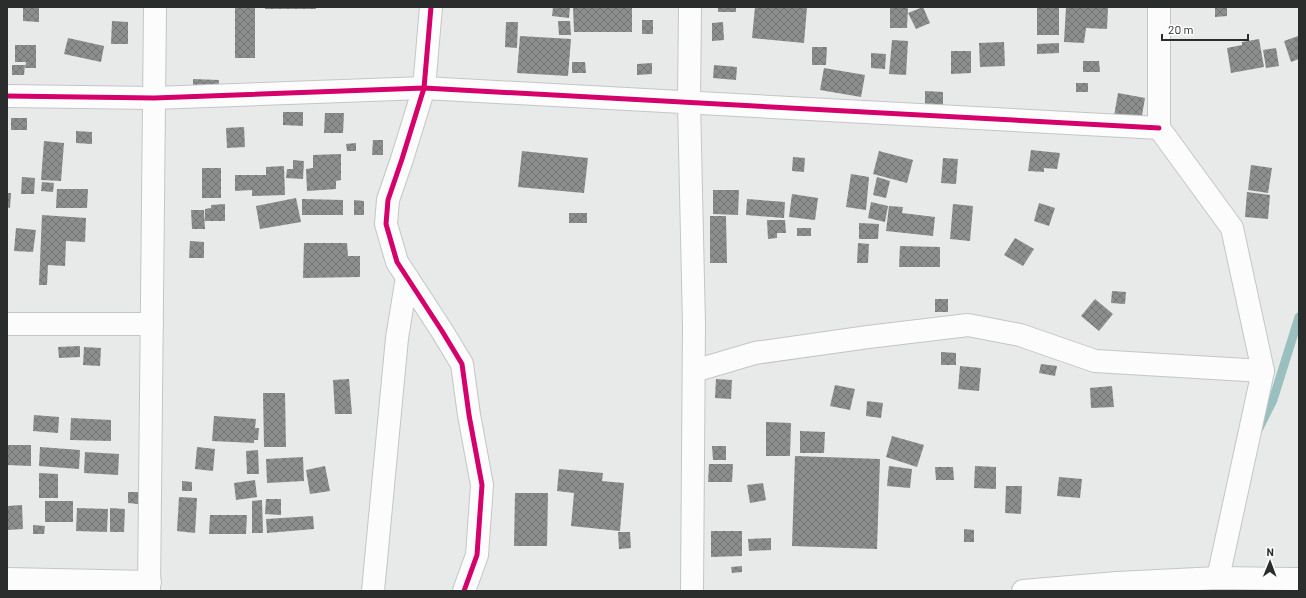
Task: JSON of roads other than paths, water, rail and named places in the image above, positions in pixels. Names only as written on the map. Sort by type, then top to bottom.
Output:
[{"type":"street","points":[[7,579],[150,586],[155,7]]},
{"type":"street","points":[[431,7],[424,88],[388,200],[386,224],[397,262],[462,364],[469,415],[482,485],[477,555],[464,591]]},
{"type":"street","points":[[690,7],[689,102],[694,325],[692,591]]},
{"type":"street","points":[[1160,7],[1159,128],[1232,228],[1262,371],[1218,578]]},
{"type":"street","points":[[7,96],[154,98],[424,88],[1159,128]]},
{"type":"street","points":[[373,591],[397,338],[406,276]]},
{"type":"street","points":[[7,324],[152,324]]},
{"type":"street","points":[[694,372],[755,353],[968,325],[1020,335],[1095,361],[1262,371]]},
{"type":"street","points":[[1023,591],[1117,583],[1218,578],[1299,579]]},
{"type":"waterway","points":[[1259,428],[1273,400],[1299,317]]}]
